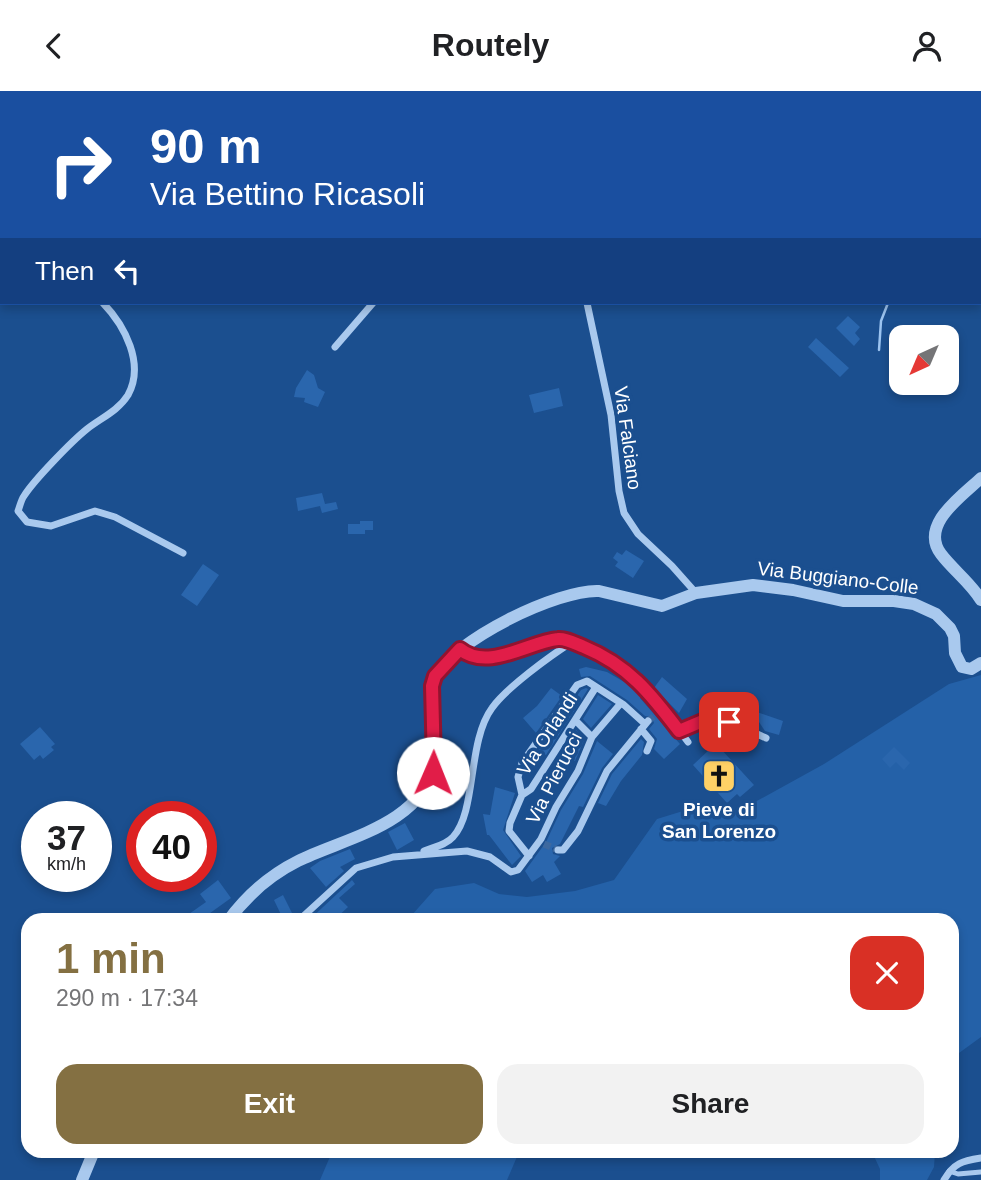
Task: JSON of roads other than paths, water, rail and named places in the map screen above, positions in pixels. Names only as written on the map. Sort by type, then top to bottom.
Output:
[{"type":"street","points":[[105,305],[117,317],[128,342],[136,372],[127,395],[109,415],[86,429],[42,475],[23,497],[18,511],[27,522],[51,526],[95,511],[115,517],[183,553]]},
{"type":"street","points":[[335,347],[371,305]]},
{"type":"street","name":"Via Falciano","points":[[587,305],[611,415],[624,513],[638,534],[696,593]]},
{"type":"street","points":[[981,478],[944,515],[934,533],[941,554],[981,600]]},
{"type":"street","name":"Via Buggiano-Colle","points":[[235,913],[268,879],[298,862],[366,834],[385,824],[409,805],[425,788],[434,764],[432,686],[435,676],[460,649],[490,628],[578,593],[599,591],[662,606],[696,593],[752,585],[793,590],[842,601],[894,601],[914,604],[936,614],[950,628],[962,667],[971,669],[981,663]]},
{"type":"street","points":[[460,649],[466,654],[486,657],[507,654],[558,639],[572,642],[628,672],[647,690],[688,742]]},
{"type":"street","points":[[307,913],[356,868],[393,857],[418,854],[453,838],[460,827],[466,805],[476,746],[491,709],[539,666],[572,642]]},
{"type":"street","points":[[529,856],[509,831],[522,795],[519,769],[571,690],[587,681],[621,703],[645,724],[651,741],[647,751]]},
{"type":"street","name":"Via Orlandi","points":[[522,795],[531,789],[596,687]]},
{"type":"street","name":"Via Pierucci","points":[[418,854],[467,851],[490,857],[511,872],[518,870],[541,843],[556,807],[578,771],[592,737],[621,703]]},
{"type":"street","points":[[575,720],[592,737]]},
{"type":"street","points":[[679,731],[689,725],[711,720],[729,722],[766,738]]},
{"type":"street","points":[[558,850],[563,850],[578,831],[607,771],[645,724]]},
{"type":"street","points":[[82,1180],[91,1158]]},
{"type":"street","points":[[944,1180],[949,1171],[960,1162],[981,1158]]},
{"type":"lane","points":[[949,1171],[958,1174],[981,1172]]},
{"type":"waterway","points":[[879,350],[881,321],[887,305]]},
{"type":"tunnel","points":[[648,721],[663,709]]},
{"type":"tunnel","points":[[544,844],[558,850]]},
{"type":"place","name":"Pieve di San Lorenzo","points":[[719,776]]}]
